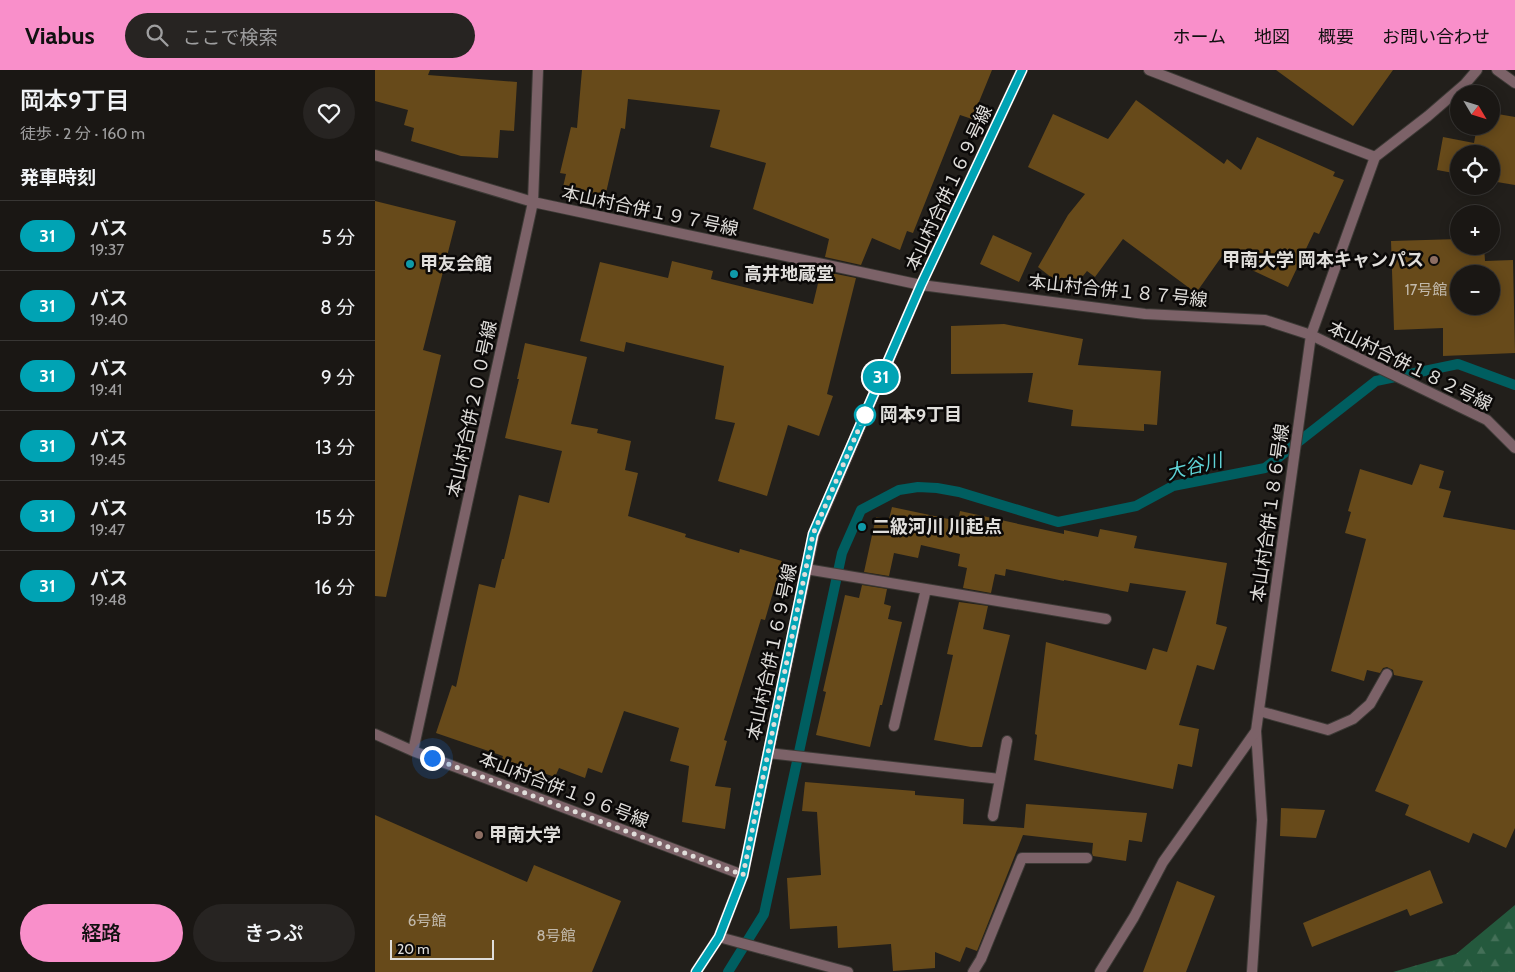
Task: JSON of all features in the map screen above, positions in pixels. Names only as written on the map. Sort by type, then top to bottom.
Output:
[{"type":"street","name":"本山村合併２００号線","points":[[413,751],[533,202],[538,70]]},
{"type":"street","name":"本山村合併１６９号線","points":[[696,972],[719,937],[743,875],[813,534],[921,285],[1022,70]]},
{"type":"street","points":[[1149,70],[1375,157],[1428,116],[1465,84],[1477,70]]},
{"type":"street","points":[[1497,70],[1515,83]]},
{"type":"street","name":"本山村合併１９７号線","points":[[375,155],[533,202],[921,285]]},
{"type":"street","name":"本山村合併１８６号線","points":[[1100,972],[1134,917],[1163,862],[1256,731],[1311,335],[1375,157]]},
{"type":"street","name":"本山村合併１８７号線","points":[[921,285],[1145,314],[1265,320],[1311,335]]},
{"type":"street","name":"本山村合併１８２号線","points":[[1311,335],[1487,420],[1515,448]]},
{"type":"street","points":[[806,568],[1106,619]]},
{"type":"street","points":[[894,726],[926,589]]},
{"type":"street","points":[[1259,711],[1328,730],[1353,719],[1370,704],[1387,674]]},
{"type":"street","points":[[1253,972],[1262,820],[1256,731]]},
{"type":"street","name":"本山村合併１９６号線","points":[[375,734],[413,751],[743,875]]},
{"type":"street","points":[[993,816],[1007,741]]},
{"type":"street","points":[[768,753],[1000,779]]},
{"type":"street","points":[[973,972],[981,959],[1022,858],[1087,858]]},
{"type":"street","points":[[719,937],[848,972]]},
{"type":"green space","points":[[1515,905],[1515,972],[1393,972],[1456,954]]},
{"type":"building","points":[[375,70],[430,70],[428,75],[517,82],[514,131],[500,130],[498,158],[461,156],[411,141],[414,128],[404,125],[408,110],[375,101]]},
{"type":"building","points":[[582,70],[992,70],[972,119],[960,115],[913,233],[907,231],[900,250],[872,238],[861,265],[825,257],[829,239],[753,209],[766,163],[710,147],[720,110],[628,99],[625,129],[621,128],[605,197],[563,187],[566,174],[560,173],[571,127],[577,128]]},
{"type":"building","points":[[1276,70],[1393,70],[1353,126]]},
{"type":"building","points":[[1136,100],[1224,164],[1227,159],[1241,170],[1257,137],[1335,172],[1333,176],[1344,180],[1319,234],[1314,232],[1288,287],[1222,256],[1196,293],[1123,239],[1095,277],[1087,271],[1070,292],[1038,267],[1068,215],[1085,194],[1028,167],[1053,114],[1108,139]]},
{"type":"building","points":[[1500,114],[1515,117],[1515,185],[1500,182],[1500,145],[1450,145],[1450,172],[1437,170],[1443,137],[1474,143],[1475,135],[1500,135]]},
{"type":"building","points":[[375,201],[456,221],[423,350],[441,355],[386,597],[375,596]]},
{"type":"building","points":[[993,235],[1032,253],[1019,282],[980,264]]},
{"type":"building","points":[[1450,239],[1450,255],[1485,255],[1485,261],[1513,260],[1515,353],[1443,356],[1443,328],[1394,330],[1391,241]]},
{"type":"building","points":[[672,261],[713,271],[711,279],[813,304],[821,271],[856,278],[827,394],[833,396],[819,436],[788,425],[767,496],[718,481],[735,423],[715,419],[724,366],[626,342],[624,352],[580,341],[600,262],[668,278]]},
{"type":"building","points":[[1004,324],[1083,339],[1078,365],[1161,371],[1157,425],[1144,424],[1144,431],[1071,426],[1073,410],[1028,402],[1033,373],[951,374],[951,326]]},
{"type":"building","points":[[525,343],[587,357],[571,424],[598,429],[597,433],[631,441],[625,470],[638,473],[628,516],[686,534],[685,537],[739,553],[740,549],[782,561],[765,620],[761,619],[724,740],[727,741],[715,786],[731,788],[725,829],[682,822],[689,766],[670,761],[679,728],[624,711],[602,773],[588,768],[585,778],[559,768],[555,777],[502,759],[503,756],[436,733],[452,685],[456,687],[479,584],[495,588],[519,495],[549,503],[562,451],[505,438],[519,379],[517,379]]},
{"type":"building","points":[[1420,464],[1444,471],[1439,488],[1451,491],[1443,517],[1515,530],[1515,828],[1506,848],[1473,833],[1469,843],[1405,815],[1409,805],[1375,791],[1423,681],[1394,675],[1393,670],[1387,667],[1383,668],[1380,673],[1367,670],[1364,681],[1331,671],[1366,539],[1345,533],[1351,512],[1348,511],[1360,469],[1412,485]]},
{"type":"building","points":[[892,507],[958,521],[960,511],[1064,534],[1064,530],[1098,537],[1100,529],[1137,536],[1134,548],[1227,563],[1216,624],[1227,627],[1214,670],[1197,665],[1179,725],[1199,729],[1192,767],[1178,764],[1173,789],[1034,760],[1037,735],[1035,734],[1046,642],[1146,670],[1153,648],[1167,652],[1186,591],[1130,583],[1128,592],[1006,569],[1005,576],[995,574],[991,593],[963,588],[967,568],[958,566],[960,554],[921,545],[918,558],[894,553],[889,576],[864,572],[876,517],[889,519]]},
{"type":"building","points":[[862,585],[887,589],[884,604],[891,606],[888,619],[902,622],[870,747],[816,735],[826,692],[823,691],[845,595],[859,598]]},
{"type":"building","points":[[959,602],[988,606],[983,629],[1010,635],[982,747],[971,747],[934,740],[953,655],[947,654]]},
{"type":"building","points":[[805,782],[915,791],[915,795],[964,799],[963,824],[1024,828],[1026,804],[1147,813],[1142,842],[1129,840],[1126,861],[1093,856],[1093,843],[1023,835],[977,951],[966,947],[960,962],[935,952],[935,968],[893,971],[891,944],[838,948],[837,926],[790,929],[787,878],[821,875],[817,812],[802,811]]},
{"type":"building","points":[[1281,808],[1325,810],[1316,838],[1280,836]]},
{"type":"building","points":[[375,815],[527,882],[534,865],[621,901],[592,972],[375,972]]},
{"type":"building","points":[[1430,870],[1443,903],[1410,916],[1407,909],[1312,947],[1303,923]]},
{"type":"building","points":[[1177,881],[1215,896],[1186,972],[1143,972]]},
{"type":"waterway","name":"大谷川","points":[[728,972],[764,914],[842,553],[861,510],[899,490],[918,487],[937,488],[959,492],[1058,522],[1136,506],[1173,486],[1265,468],[1376,381],[1458,364],[1515,385]]},
{"type":"bus line","name":"31","points":[[696,972],[719,937],[743,875],[813,534],[921,285],[1022,70]]},
{"type":"place","name":"甲南大学 岡本キャンパス","points":[[1434,260]]},
{"type":"place","name":"甲友会館","points":[[410,264]]},
{"type":"place","name":"高井地蔵堂","points":[[734,274]]},
{"type":"place","name":"岡本9丁目","points":[[865,415]]},
{"type":"place","name":"二級河川 川起点","points":[[862,527]]},
{"type":"place","name":"甲南大学","points":[[479,835]]},
{"type":"route","points":[[432,758],[743,875],[813,534],[867,410],[865,415]]}]
